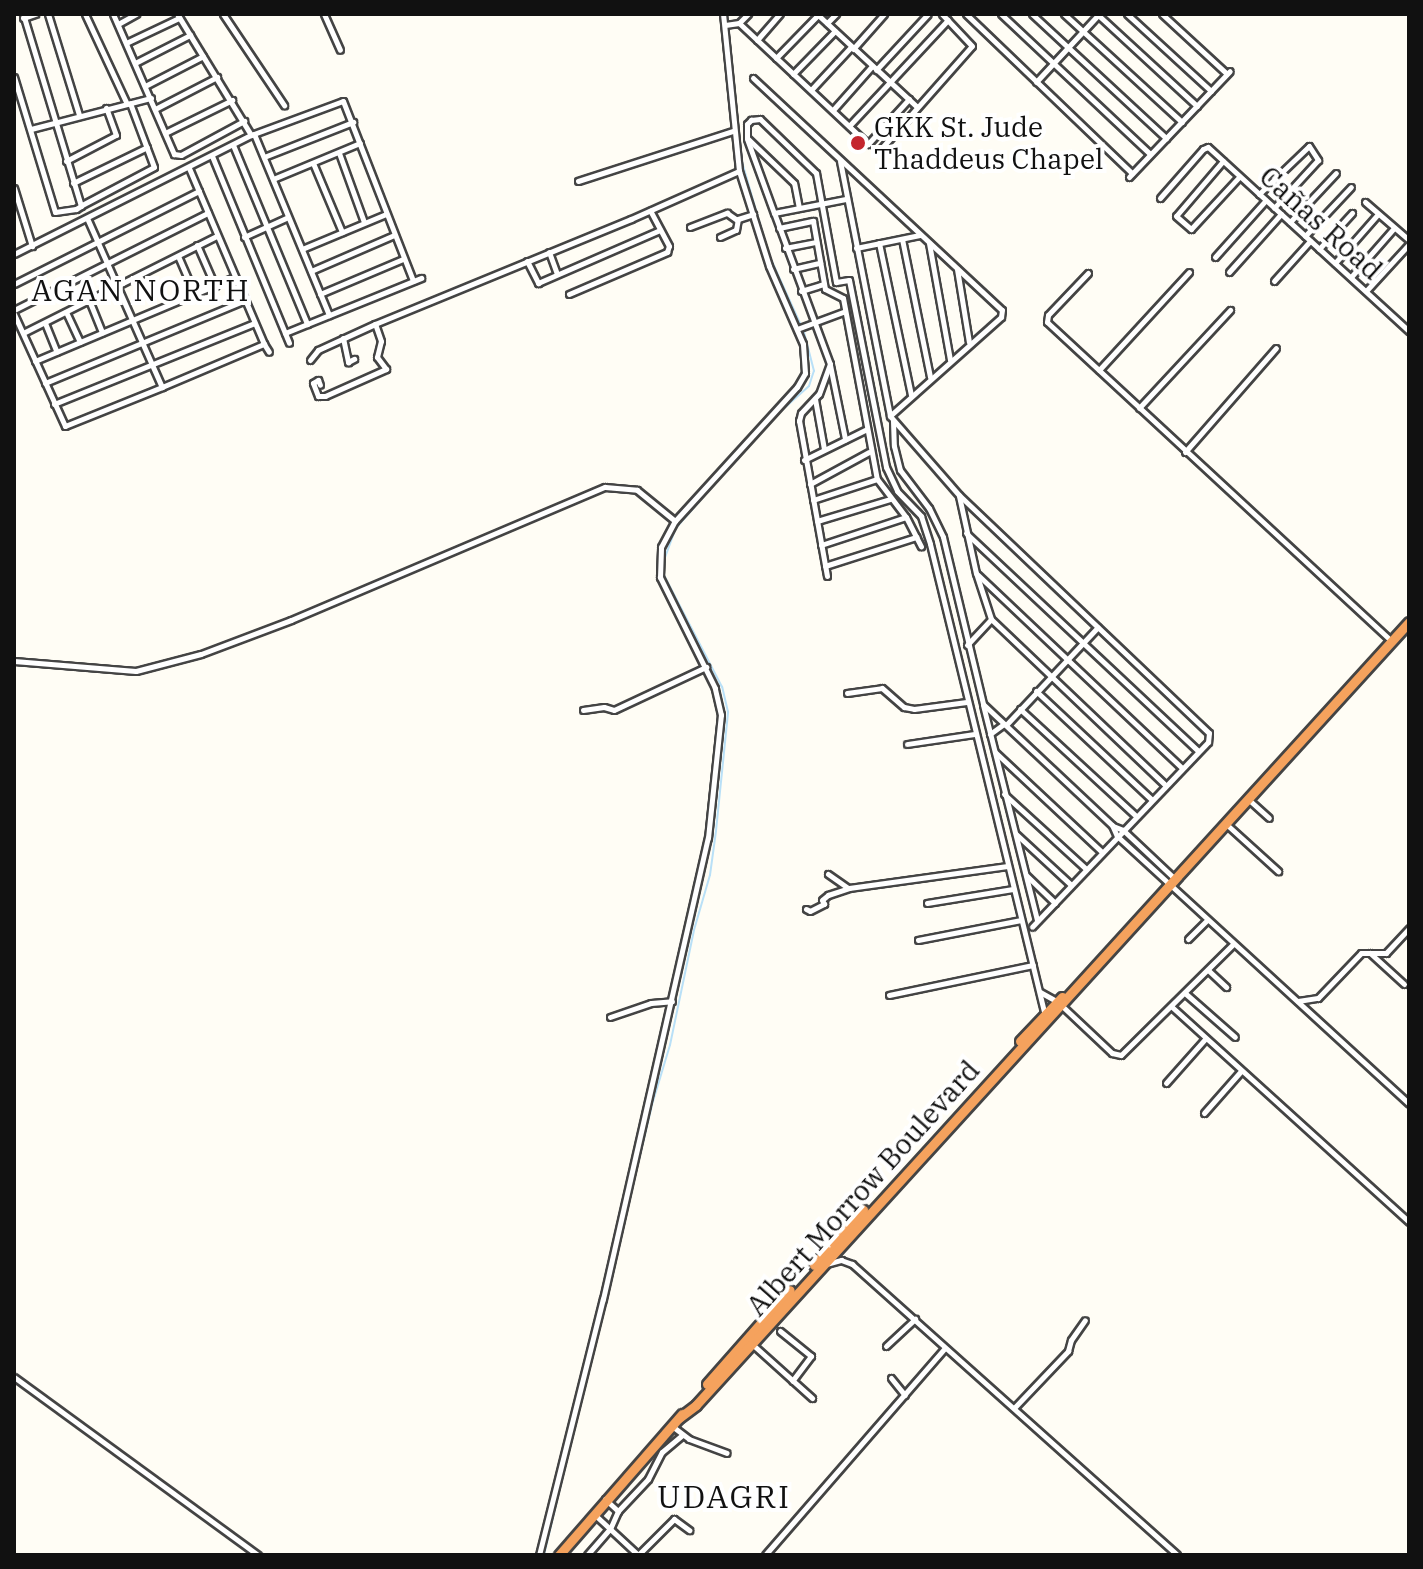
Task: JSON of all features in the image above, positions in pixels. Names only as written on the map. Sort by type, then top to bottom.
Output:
[{"type":"highway","name":"Albert Morrow Boulevard","points":[[559,1555],[595,1515],[605,1499],[751,1344],[1409,622]]},
{"type":"highway","name":"Albert Morrow Boulevard","points":[[676,1422],[834,1242],[1044,1014],[1059,1003]]},
{"type":"street","points":[[35,14],[23,16],[81,206]]},
{"type":"street","points":[[48,14],[79,115]]},
{"type":"street","points":[[14,77],[55,212],[81,206],[154,167],[129,103],[85,14]]},
{"type":"street","points":[[113,14],[165,133],[178,155],[244,121]]},
{"type":"street","points":[[118,24],[136,14]]},
{"type":"street","points":[[223,14],[284,105]]},
{"type":"street","points":[[324,14],[340,50]]},
{"type":"street","points":[[539,1555],[708,838],[721,715],[706,667],[660,577],[661,547],[675,521],[803,379],[806,358],[798,329],[769,266],[739,171],[723,14]]},
{"type":"street","points":[[725,25],[739,23],[748,14]]},
{"type":"street","points":[[757,40],[780,14]]},
{"type":"street","points":[[776,58],[817,14],[827,23],[918,110],[879,151]]},
{"type":"street","points":[[827,23],[836,14]]},
{"type":"street","points":[[811,90],[884,14]]},
{"type":"street","points":[[833,110],[928,14]]},
{"type":"street","points":[[916,106],[972,46],[942,14]]},
{"type":"street","points":[[966,14],[1130,175],[1229,72],[1162,14]]},
{"type":"street","points":[[1001,14],[1150,154]]},
{"type":"street","points":[[1032,14],[1166,138]]},
{"type":"street","points":[[1064,14],[1182,122]]},
{"type":"street","points":[[1036,82],[1098,14],[1197,106]]},
{"type":"street","points":[[1127,14],[1211,91]]},
{"type":"street","points":[[126,43],[178,16],[264,157],[329,315]]},
{"type":"street","points":[[849,126],[948,20]]},
{"type":"street","points":[[739,23],[868,144],[909,99]]},
{"type":"street","points":[[793,74],[835,31]]},
{"type":"street","points":[[135,63],[190,35]]},
{"type":"street","points":[[145,86],[203,56]]},
{"type":"street","points":[[155,109],[217,77]]},
{"type":"street","points":[[753,78],[1003,312],[911,396],[892,418]]},
{"type":"street","points":[[31,129],[151,98]]},
{"type":"street","points":[[165,133],[232,100]]},
{"type":"street","points":[[14,254],[252,134],[338,100],[344,102],[353,122],[413,281]]},
{"type":"street","points":[[66,161],[116,135],[106,108]]},
{"type":"street","points":[[845,439],[830,364],[747,138],[747,124],[759,119],[815,170],[836,282],[849,280],[886,467],[897,491],[912,503],[924,524],[1044,1014]]},
{"type":"street","points":[[264,157],[353,122]]},
{"type":"street","points":[[578,181],[733,131]]},
{"type":"street","points":[[747,138],[794,183],[799,208]]},
{"type":"street","points":[[273,179],[360,143]]},
{"type":"street","points":[[233,145],[307,324]]},
{"type":"street","points":[[1259,194],[1309,146],[1318,160],[1274,208]]},
{"type":"street","points":[[73,183],[147,147]]},
{"type":"street","name":"Cañas Road","points":[[1160,198],[1206,147],[1409,331]]},
{"type":"street","points":[[339,153],[364,222]]},
{"type":"street","points":[[212,156],[289,343]]},
{"type":"street","points":[[840,161],[900,470],[929,508],[943,537],[1003,793],[1038,921]]},
{"type":"street","points":[[1223,161],[1176,216],[1191,229],[1239,177]]},
{"type":"street","points":[[313,163],[342,232]]},
{"type":"street","points":[[189,168],[269,352]]},
{"type":"street","points":[[313,358],[343,338],[739,171]]},
{"type":"street","points":[[1290,222],[1336,173]]},
{"type":"street","points":[[1274,281],[1351,187]]},
{"type":"street","points":[[14,188],[32,246]]},
{"type":"street","points":[[14,284],[199,191]]},
{"type":"street","points":[[774,213],[846,199]]},
{"type":"street","points":[[1215,257],[1266,200]]},
{"type":"street","points":[[1365,202],[1409,242],[1366,291]]},
{"type":"street","points":[[569,294],[667,252],[669,246],[650,211]]},
{"type":"street","points":[[208,213],[14,312],[63,424],[69,426],[264,344]]},
{"type":"street","points":[[690,227],[727,213],[737,220]]},
{"type":"street","points":[[1319,249],[1352,213]]},
{"type":"street","points":[[302,249],[386,214]]},
{"type":"street","points":[[737,220],[753,214]]},
{"type":"street","points":[[811,214],[824,284],[828,292],[842,295],[869,452],[877,479],[906,517],[921,546]]},
{"type":"street","points":[[1229,272],[1281,214]]},
{"type":"street","points":[[1335,263],[1378,214]]},
{"type":"street","points":[[244,237],[288,217]]},
{"type":"street","points":[[87,218],[162,387]]},
{"type":"street","points":[[720,237],[736,230],[737,220]]},
{"type":"street","points":[[779,228],[813,221]]},
{"type":"street","points":[[1351,277],[1394,228]]},
{"type":"street","points":[[527,261],[538,283],[660,230]]},
{"type":"street","points":[[311,271],[394,235]]},
{"type":"street","points":[[856,248],[921,235]]},
{"type":"street","points":[[23,333],[217,236]]},
{"type":"street","points":[[902,239],[930,378]]},
{"type":"street","points":[[785,248],[816,242]]},
{"type":"street","points":[[929,242],[950,361]]},
{"type":"street","points":[[879,243],[911,396]]},
{"type":"street","points":[[197,245],[215,286]]},
{"type":"street","points":[[549,252],[557,274]]},
{"type":"street","points":[[178,256],[195,295]]},
{"type":"street","points":[[320,294],[403,259]]},
{"type":"street","points":[[793,269],[820,263]]},
{"type":"street","points":[[957,267],[969,343]]},
{"type":"street","points":[[1099,370],[1189,272]]},
{"type":"street","points":[[1088,273],[1047,319],[1185,452],[1392,641]]},
{"type":"street","points":[[35,361],[235,277]]},
{"type":"street","points":[[285,333],[421,278]]},
{"type":"street","points":[[801,291],[824,284]]},
{"type":"street","points":[[89,300],[102,332]]},
{"type":"street","points":[[45,383],[245,300]]},
{"type":"street","points":[[1139,408],[1230,310]]},
{"type":"street","points":[[66,312],[80,342]]},
{"type":"street","points":[[798,329],[843,312]]},
{"type":"street","points":[[45,323],[57,352]]},
{"type":"street","points":[[54,404],[254,323]]},
{"type":"street","points":[[320,385],[318,380],[313,383],[318,396],[325,396],[386,369],[377,356],[381,341],[375,324]]},
{"type":"street","points":[[343,338],[348,362],[354,359]]},
{"type":"street","points":[[1185,452],[1276,348]]},
{"type":"street","points":[[827,576],[804,460],[800,416],[815,399],[830,364]]},
{"type":"street","points":[[823,383],[834,383]]},
{"type":"street","points":[[815,399],[824,449]]},
{"type":"street","points":[[892,418],[959,495],[1207,729],[1209,739],[1032,927]]},
{"type":"street","points":[[804,460],[865,430]]},
{"type":"street","points":[[810,484],[869,452]]},
{"type":"street","points":[[813,500],[877,479]]},
{"type":"street","points":[[14,661],[136,671],[201,654],[277,626],[562,502],[605,487],[637,490],[675,521]]},
{"type":"street","points":[[959,495],[976,573],[991,619],[1164,784]]},
{"type":"street","points":[[817,521],[890,499]]},
{"type":"street","points":[[821,545],[906,517]]},
{"type":"street","points":[[966,533],[1198,751]]},
{"type":"street","points":[[825,566],[916,537]]},
{"type":"street","points":[[976,573],[1181,767]]},
{"type":"street","points":[[967,645],[991,619]]},
{"type":"street","points":[[990,734],[1005,725],[1098,627]]},
{"type":"street","points":[[583,710],[604,707],[614,710],[706,667]]},
{"type":"street","points":[[847,693],[882,688],[904,707],[914,709],[967,702]]},
{"type":"street","points":[[1036,691],[1151,799]]},
{"type":"street","points":[[983,704],[1112,825],[1123,830],[1207,920],[1409,1104]]},
{"type":"street","points":[[1020,709],[1136,816]]},
{"type":"street","points":[[907,744],[975,734]]},
{"type":"street","points":[[995,752],[1102,852]]},
{"type":"street","points":[[1000,775],[1010,767]]},
{"type":"street","points":[[1003,793],[1086,869]]},
{"type":"street","points":[[1247,798],[1269,818]]},
{"type":"street","points":[[1225,823],[1278,871]]},
{"type":"street","points":[[1112,825],[1117,836],[1171,881]]},
{"type":"street","points":[[1014,832],[1071,885]]},
{"type":"street","points":[[1020,856],[1031,848]]},
{"type":"street","points":[[806,909],[810,911],[824,904],[822,900],[828,895],[849,888],[1007,866]]},
{"type":"street","points":[[828,874],[849,888]]},
{"type":"street","points":[[1025,874],[1055,903]]},
{"type":"street","points":[[927,903],[1013,889]]},
{"type":"street","points":[[918,940],[1021,920]]},
{"type":"street","points":[[1188,939],[1207,920]]},
{"type":"street","points":[[1297,1001],[1318,998],[1359,954],[1386,953],[1409,928]]},
{"type":"street","points":[[1040,992],[1059,1003],[1116,1056],[1127,1051],[1160,1013],[1186,994],[1233,944]]},
{"type":"street","points":[[1369,952],[1404,984]]},
{"type":"street","points":[[889,995],[1033,965]]},
{"type":"street","points":[[1208,970],[1226,987]]},
{"type":"street","points":[[1186,994],[1235,1037]]},
{"type":"street","points":[[610,1017],[651,1003],[672,1001]]},
{"type":"street","points":[[1172,1007],[1409,1222]]},
{"type":"street","points":[[1166,1083],[1205,1039]]},
{"type":"street","points":[[1204,1113],[1241,1071]]},
{"type":"street","points":[[839,1246],[841,1260]]},
{"type":"street","points":[[819,1268],[841,1260],[852,1264],[1177,1555]]},
{"type":"street","points":[[886,1346],[915,1319]]},
{"type":"street","points":[[1014,1408],[1068,1351],[1071,1340],[1085,1320]]},
{"type":"street","points":[[780,1331],[811,1356],[792,1381]]},
{"type":"street","points":[[751,1344],[812,1398]]},
{"type":"street","points":[[765,1555],[945,1348]]},
{"type":"street","points":[[14,1377],[258,1555]]},
{"type":"street","points":[[891,1378],[905,1395]]},
{"type":"street","points":[[676,1422],[682,1435],[727,1453]]},
{"type":"street","points":[[587,1555],[610,1529],[618,1511],[648,1479],[662,1452],[682,1435]]},
{"type":"street","points":[[605,1499],[618,1511]]},
{"type":"street","points":[[595,1515],[638,1555],[674,1519],[689,1530]]},
{"type":"waterway","points":[[726,14],[727,21]]},
{"type":"waterway","points":[[544,1555],[651,1108],[670,1045],[694,930],[710,875],[716,831],[728,712],[722,687],[664,575],[663,563],[676,528],[771,420],[809,386],[814,371],[804,332],[769,255],[740,155]]},
{"type":"place","name":"GKK St. Jude Thaddeus Chapel","points":[[858,143]]},
{"type":"district","name":"AGAN NORTH","points":[[141,290]]},
{"type":"district","name":"UDAGRI","points":[[724,1496]]}]
